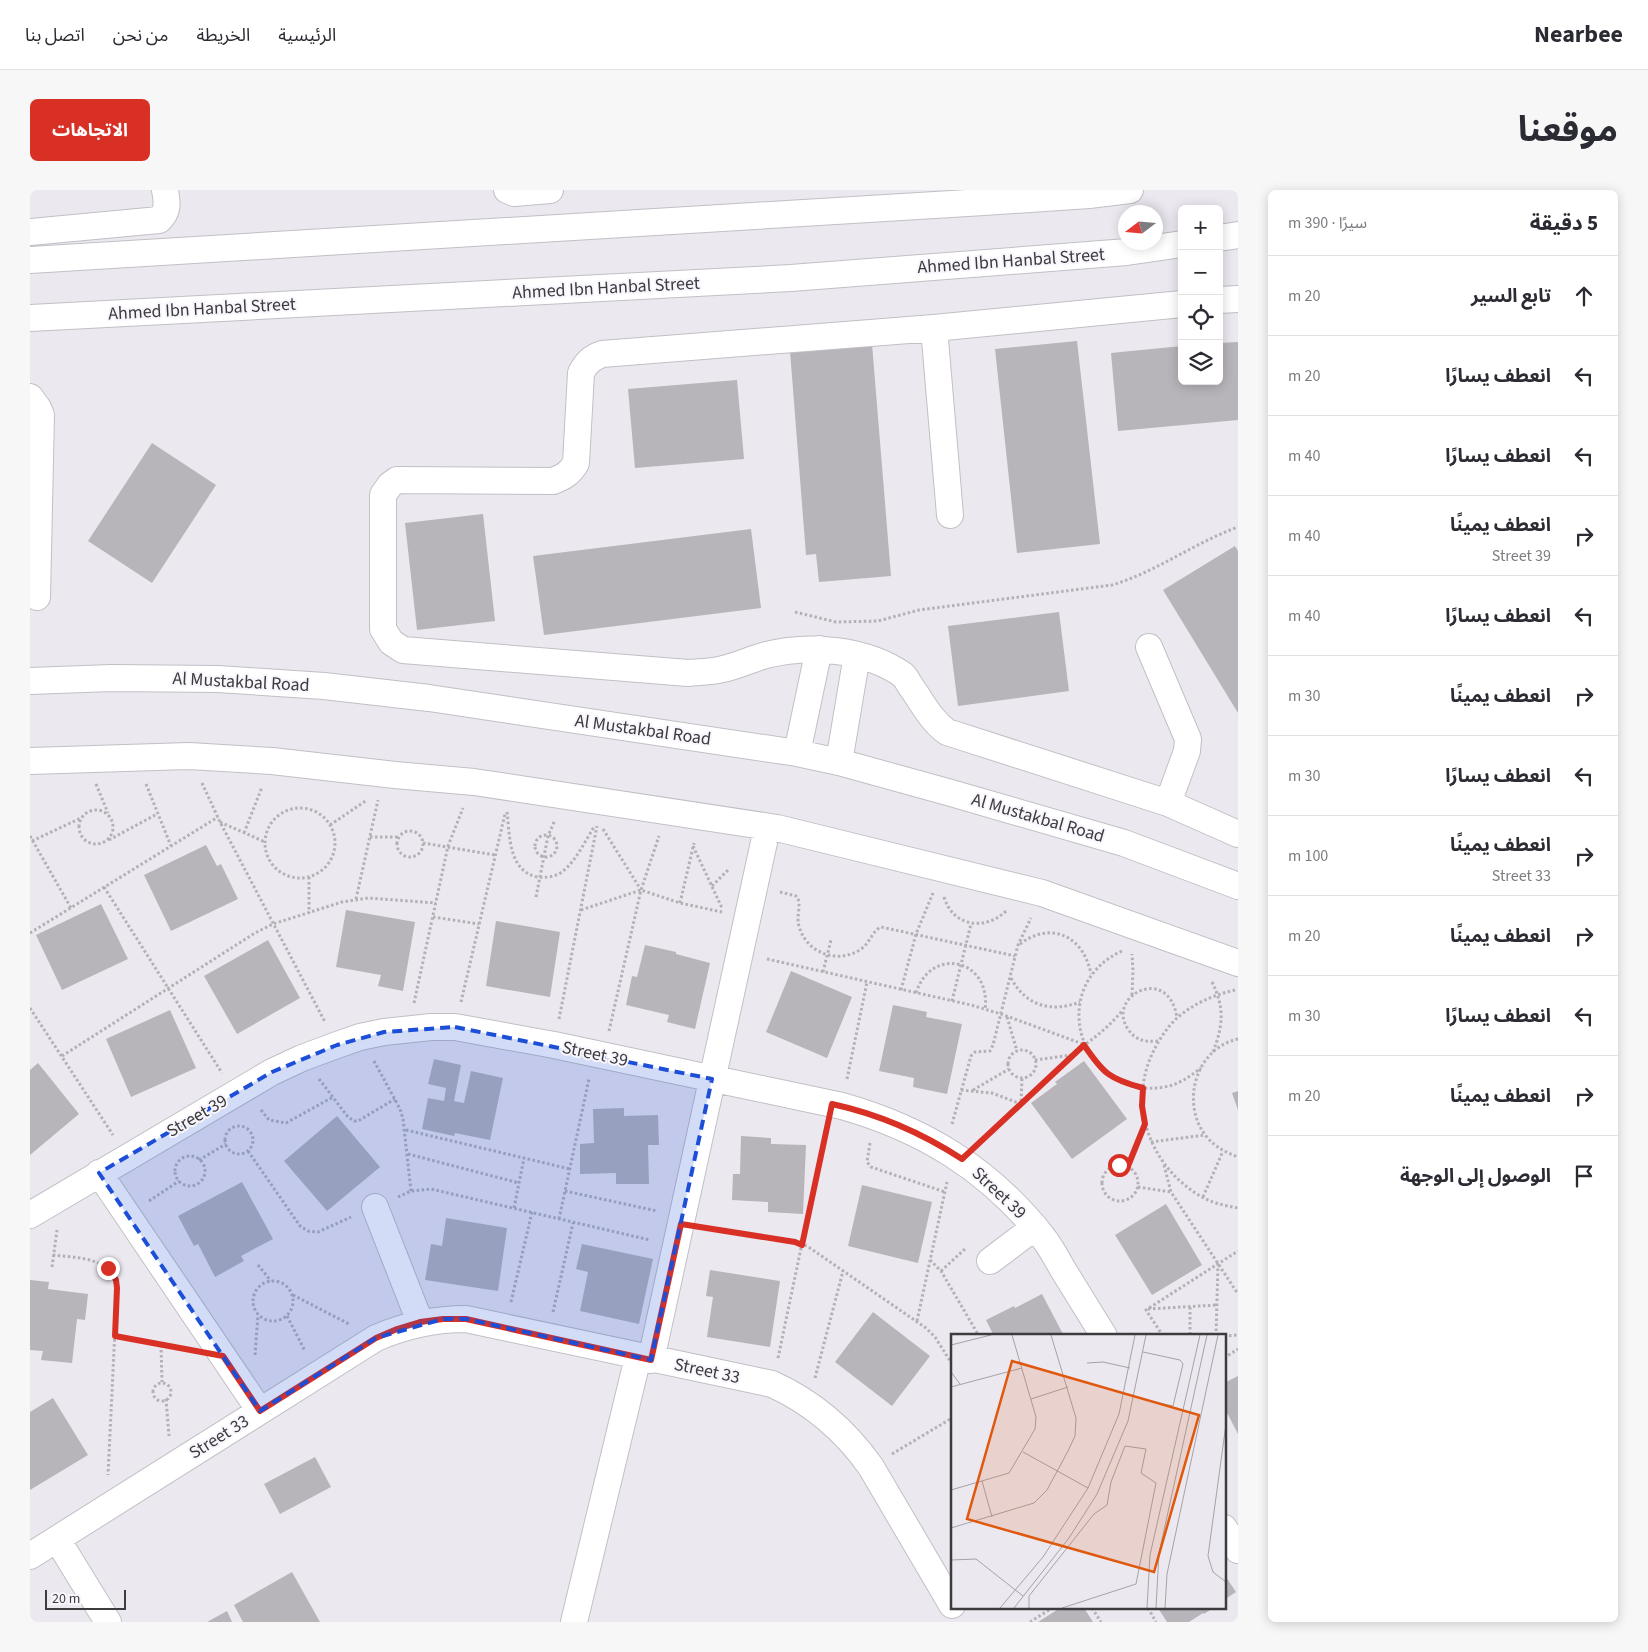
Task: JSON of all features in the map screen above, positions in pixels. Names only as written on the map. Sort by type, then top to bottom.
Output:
[{"type":"street","points":[[30,232],[159,220],[165,215],[167,207],[165,190]]},
{"type":"street","points":[[507,190],[514,193],[550,190]]},
{"type":"street","points":[[30,260],[984,202],[1089,195],[1130,190]]},
{"type":"street","points":[[1223,237],[1238,235]]},
{"type":"street","name":"Ahmed Ibn Hanbal Street","points":[[30,318],[791,278],[1127,252],[1178,245]]},
{"type":"street","points":[[1223,300],[1238,298]]},
{"type":"street","points":[[1178,304],[934,328],[602,354],[585,364],[581,373],[576,463],[571,472],[563,478],[553,481],[397,480],[390,485],[383,495],[383,629],[391,642],[403,650],[688,673],[724,669],[766,655],[792,650],[819,649],[858,656],[881,664],[904,676],[931,717],[938,726],[947,732],[1168,803],[1238,834]]},
{"type":"street","points":[[934,328],[950,515]]},
{"type":"street","points":[[30,397],[38,408],[40,415],[37,597]]},
{"type":"street","points":[[1149,648],[1188,739],[1187,751],[1168,803]]},
{"type":"street","points":[[797,753],[819,649]]},
{"type":"street","points":[[839,762],[858,656]]},
{"type":"street","name":"Al Mustakbal Road","points":[[30,681],[111,678],[218,679],[324,686],[430,698],[797,753],[839,762],[1124,843],[1238,886]]},
{"type":"street","points":[[30,761],[189,756],[272,761],[387,783],[474,782],[777,828],[1042,893],[1238,963]]},
{"type":"street","points":[[574,1622],[680,1229],[766,833],[777,828]]},
{"type":"street","name":"Street 39","points":[[30,1215],[239,1091],[302,1058],[349,1041],[408,1029],[455,1027],[554,1045],[837,1105],[874,1115],[911,1130],[953,1154],[989,1180],[1014,1203],[1044,1237],[1103,1334]]},
{"type":"street","points":[[99,1173],[260,1411]]},
{"type":"street","points":[[375,1207],[420,1322]]},
{"type":"street","points":[[990,1261],[1035,1227]]},
{"type":"street","name":"Street 33","points":[[30,1556],[376,1338],[420,1322],[466,1319],[772,1384],[808,1403],[826,1416],[858,1449],[871,1467],[950,1599]]},
{"type":"street","points":[[1226,1531],[1238,1550]]},
{"type":"street","points":[[57,1539],[108,1622]]},
{"type":"street","name":"Street 33","points":[[956,1610],[962,1622]]},
{"type":"path","points":[[795,612],[836,622],[878,621],[919,610],[1112,585],[1128,580],[1218,535],[1238,528]]},
{"type":"path","points":[[189,756],[218,818],[273,924],[349,1041],[395,1099],[406,1130],[412,1191]]},
{"type":"path","points":[[136,757],[171,846]]},
{"type":"path","points":[[244,833],[272,761]]},
{"type":"path","points":[[408,1029],[448,846],[474,782]]},
{"type":"path","points":[[330,825],[387,783]]},
{"type":"path","points":[[356,899],[370,836],[387,783]]},
{"type":"path","points":[[536,897],[548,836],[566,796]]},
{"type":"path","points":[[297,808],[310,809],[322,815],[330,825],[334,837],[334,850],[329,862],[320,871],[309,877],[296,878],[284,874],[274,866],[267,855],[265,842],[268,830],[274,819],[285,811],[297,808]]},
{"type":"path","points":[[455,1027],[506,809],[516,862],[522,870],[530,875],[540,877],[552,877],[563,872],[571,863],[598,821]]},
{"type":"path","points":[[32,841],[81,818],[87,812],[101,810],[113,820],[114,828],[112,835],[106,841]]},
{"type":"path","points":[[559,1219],[641,890],[667,811]]},
{"type":"path","points":[[81,818],[80,833],[91,844],[99,844],[157,814]]},
{"type":"path","points":[[31,931],[218,818]]},
{"type":"path","points":[[680,903],[692,845],[709,818]]},
{"type":"path","points":[[598,821],[641,890]]},
{"type":"path","points":[[554,1045],[598,821]]},
{"type":"path","points":[[220,822],[265,842]]},
{"type":"path","points":[[409,830],[421,836],[423,843],[422,850],[417,855],[410,857],[404,856],[398,851],[396,844],[398,837],[403,832],[409,830]]},
{"type":"path","points":[[30,836],[71,908]]},
{"type":"path","points":[[370,836],[398,837]]},
{"type":"path","points":[[542,836],[548,836],[553,838],[557,849],[550,857],[538,855],[535,850],[535,844],[542,836]]},
{"type":"path","points":[[423,843],[495,854]]},
{"type":"path","points":[[581,910],[641,890],[680,903],[725,913],[692,845]]},
{"type":"path","points":[[902,990],[916,934],[944,869]]},
{"type":"path","points":[[309,877],[309,913]]},
{"type":"path","points":[[754,886],[796,896],[800,903],[797,913],[802,935],[813,947],[827,955],[851,954],[862,948],[870,940],[875,930],[881,927],[1015,956]]},
{"type":"path","points":[[104,887],[168,989],[239,1091],[269,1120],[276,1123],[286,1123],[333,1097]]},
{"type":"path","points":[[917,1321],[953,1154],[961,1090],[971,1056],[975,1052],[990,1051],[1018,945],[1042,893]]},
{"type":"path","points":[[62,1056],[255,933],[273,924],[356,899],[368,898],[436,903]]},
{"type":"path","points":[[433,917],[479,924]]},
{"type":"path","points":[[952,1001],[971,924]]},
{"type":"path","points":[[1018,945],[1028,938],[1040,934],[1052,933],[1064,936],[1075,942],[1083,951],[1089,962],[1091,974]]},
{"type":"path","points":[[823,972],[831,940]]},
{"type":"path","points":[[953,1154],[1022,1104],[1084,1045],[1098,1036],[1123,1010],[1132,995],[1134,971],[1132,946]]},
{"type":"path","points":[[1124,950],[1109,957],[1091,974],[1084,988],[1080,1002],[1078,1024],[1084,1045],[1098,1066],[1118,1081],[1143,1088],[1164,1087],[1184,1081],[1200,1068]]},
{"type":"path","points":[[740,952],[952,1001],[1000,1014],[1084,1045]]},
{"type":"path","points":[[916,993],[919,984],[932,969],[942,965],[961,965],[971,970],[979,978],[985,993],[985,1010]]},
{"type":"path","points":[[1209,975],[1218,994],[1222,1014],[1220,1033],[1213,1052]]},
{"type":"path","points":[[1010,977],[1016,988],[1034,1003],[1057,1008],[1080,1002]]},
{"type":"path","points":[[772,1384],[802,1245],[866,982]]},
{"type":"path","points":[[1132,995],[1143,989],[1156,989],[1167,995],[1175,1005],[1177,1018]]},
{"type":"path","points":[[1238,990],[1218,994],[1196,1004],[1177,1018],[1159,1041],[1148,1064],[1143,1088],[1142,1106],[1151,1142],[1164,1164],[1181,1183],[1202,1198],[1238,1208]]},
{"type":"path","points":[[30,1008],[127,1156]]},
{"type":"path","points":[[1123,1010],[1124,1025],[1132,1036],[1145,1042],[1159,1041]]},
{"type":"path","points":[[1007,1017],[1017,1051]]},
{"type":"path","points":[[1238,1039],[1231,1040],[1206,1059],[1200,1068],[1194,1084],[1193,1102],[1197,1119],[1205,1135],[1223,1151],[1238,1157]]},
{"type":"path","points":[[1024,1050],[1031,1053],[1035,1060],[1033,1072],[1028,1076],[1017,1077],[1009,1069],[1008,1062],[1011,1055],[1017,1051],[1024,1050]]},
{"type":"path","points":[[1035,1060],[1073,1055]]},
{"type":"path","points":[[302,1058],[348,1118],[354,1122],[395,1099]]},
{"type":"path","points":[[972,1090],[1009,1069]]},
{"type":"path","points":[[1022,1078],[1022,1104]]},
{"type":"path","points":[[961,1090],[992,1093],[1022,1104]]},
{"type":"path","points":[[874,1115],[868,1165],[945,1192]]},
{"type":"path","points":[[1128,1166],[1145,1124]]},
{"type":"path","points":[[233,1126],[246,1127],[252,1132],[254,1139],[248,1151],[242,1154],[235,1154],[229,1150],[225,1137],[233,1126]]},
{"type":"path","points":[[406,1130],[570,1170]]},
{"type":"path","points":[[1151,1142],[1205,1135]]},
{"type":"path","points":[[199,1160],[226,1144]]},
{"type":"path","points":[[248,1151],[300,1226],[308,1231],[318,1232],[412,1191],[431,1189],[573,1222],[680,1229],[795,1242],[807,1246],[917,1321],[935,1337],[951,1362]]},
{"type":"path","points":[[1202,1198],[1223,1151]]},
{"type":"path","points":[[408,1154],[519,1183]]},
{"type":"path","points":[[194,1156],[204,1165],[205,1172],[203,1178],[198,1183],[192,1186],[179,1181],[175,1170],[181,1158],[194,1156]]},
{"type":"path","points":[[514,1208],[524,1158]]},
{"type":"path","points":[[1164,1164],[1171,1192],[1238,1294]]},
{"type":"path","points":[[1111,1166],[1128,1166],[1134,1171],[1138,1179],[1138,1187],[1135,1194],[1128,1200],[1120,1202],[1112,1200],[1106,1195],[1102,1188],[1102,1179],[1105,1172],[1111,1166]]},
{"type":"path","points":[[128,1215],[179,1181]]},
{"type":"path","points":[[1138,1187],[1171,1192]]},
{"type":"path","points":[[565,1191],[680,1229]]},
{"type":"path","points":[[506,1327],[532,1212]]},
{"type":"path","points":[[548,1337],[573,1222]]},
{"type":"path","points":[[1146,1310],[1238,1251]]},
{"type":"path","points":[[53,1255],[96,1261],[108,1268],[116,1280],[106,1508]]},
{"type":"path","points":[[930,1260],[941,1271],[978,1334]]},
{"type":"path","points":[[1216,1334],[1218,1263]]},
{"type":"path","points":[[258,1265],[271,1280]]},
{"type":"path","points":[[808,1403],[843,1271]]},
{"type":"path","points":[[271,1280],[280,1282],[288,1287],[292,1295],[294,1302],[292,1310],[280,1320],[272,1322],[265,1320],[258,1315],[254,1307],[253,1298],[256,1290],[263,1283],[271,1280]]},
{"type":"path","points":[[292,1295],[376,1338]]},
{"type":"path","points":[[1146,1310],[1217,1305]]},
{"type":"path","points":[[1190,1307],[1190,1334]]},
{"type":"path","points":[[1146,1310],[1162,1334]]},
{"type":"path","points":[[287,1316],[317,1375]]},
{"type":"path","points":[[115,1336],[223,1356]]},
{"type":"path","points":[[161,1345],[162,1382]]},
{"type":"path","points":[[1226,1357],[1238,1349]]},
{"type":"path","points":[[162,1382],[168,1384],[170,1395],[166,1399],[161,1401],[156,1399],[153,1394],[153,1388],[157,1384],[162,1382]]},
{"type":"path","points":[[166,1399],[171,1467]]},
{"type":"path","points":[[871,1467],[951,1419]]},
{"type":"path","points":[[1030,1622],[1049,1610]]},
{"type":"path","points":[[1093,1610],[1101,1622]]},
{"type":"path","points":[[1149,1610],[1156,1622]]},
{"type":"highlighted area","points":[[455,1027],[712,1079],[651,1360],[466,1319],[443,1319],[376,1338],[260,1411],[99,1173],[272,1072],[337,1045],[384,1032]]},
{"type":"building","points":[[1077,341],[1100,544],[1017,553],[995,349]]},
{"type":"building","points":[[1238,342],[1238,420],[1118,431],[1111,353],[1178,346],[1178,385],[1223,385],[1223,343]]},
{"type":"building","points":[[872,344],[891,576],[819,582],[816,554],[806,555],[790,351]]},
{"type":"building","points":[[737,380],[744,459],[635,468],[628,389]]},
{"type":"building","points":[[152,443],[216,485],[152,583],[88,541]]},
{"type":"building","points":[[483,514],[495,621],[417,630],[405,523]]},
{"type":"building","points":[[751,529],[761,608],[544,635],[533,556]]},
{"type":"building","points":[[1235,546],[1238,551],[1238,713],[1163,590]]},
{"type":"building","points":[[1059,612],[1069,691],[958,706],[948,626]]},
{"type":"building","points":[[206,845],[217,866],[221,864],[238,899],[171,931],[144,875]]},
{"type":"building","points":[[101,904],[128,959],[62,990],[36,935]]},
{"type":"building","points":[[346,910],[415,922],[403,991],[378,986],[381,975],[336,967]]},
{"type":"building","points":[[496,921],[560,932],[550,997],[486,986]]},
{"type":"building","points":[[268,940],[300,998],[237,1034],[204,976]]},
{"type":"building","points":[[645,945],[676,952],[676,954],[710,963],[695,1029],[667,1022],[669,1015],[626,1005],[632,976],[637,977]]},
{"type":"building","points":[[791,971],[852,997],[827,1058],[766,1032]]},
{"type":"building","points":[[893,1005],[927,1012],[926,1017],[962,1024],[947,1094],[913,1087],[914,1078],[879,1071]]},
{"type":"building","points":[[170,1010],[196,1068],[131,1097],[106,1039]]},
{"type":"building","points":[[434,1059],[461,1065],[454,1101],[464,1103],[471,1071],[503,1078],[490,1140],[455,1133],[454,1136],[422,1129],[428,1098],[444,1101],[446,1088],[428,1084]]},
{"type":"building","points":[[1084,1061],[1127,1119],[1072,1159],[1031,1103],[1057,1084],[1055,1082]]},
{"type":"building","points":[[38,1063],[79,1114],[30,1155],[30,1070]]},
{"type":"building","points":[[1238,1091],[1238,1110],[1232,1093]]},
{"type":"building","points":[[624,1108],[624,1116],[658,1115],[659,1145],[648,1145],[649,1184],[616,1184],[616,1173],[580,1174],[580,1144],[594,1143],[593,1109]]},
{"type":"building","points":[[337,1116],[380,1167],[327,1211],[284,1161]]},
{"type":"building","points":[[741,1136],[771,1138],[771,1144],[806,1145],[803,1214],[768,1212],[768,1202],[732,1200],[733,1174],[740,1174]]},
{"type":"building","points":[[242,1182],[273,1239],[241,1256],[244,1261],[215,1277],[198,1244],[194,1246],[178,1216]]},
{"type":"building","points":[[862,1185],[932,1202],[918,1263],[848,1246]]},
{"type":"building","points":[[1166,1204],[1202,1265],[1152,1295],[1115,1235]]},
{"type":"building","points":[[446,1218],[507,1228],[498,1291],[425,1280],[431,1244],[442,1246]]},
{"type":"building","points":[[582,1244],[653,1259],[639,1324],[580,1311],[588,1272],[576,1269]]},
{"type":"building","points":[[710,1270],[780,1281],[770,1347],[707,1337],[713,1297],[706,1296]]},
{"type":"building","points":[[30,1280],[49,1282],[48,1289],[88,1294],[85,1320],[77,1319],[72,1363],[41,1360],[43,1351],[30,1350]]},
{"type":"building","points":[[1042,1294],[1063,1334],[993,1334],[986,1320],[1014,1306],[1015,1308]]},
{"type":"building","points":[[873,1312],[930,1356],[892,1406],[835,1362]]},
{"type":"building","points":[[1238,1376],[1238,1434],[1226,1411],[1226,1382]]},
{"type":"building","points":[[53,1398],[88,1455],[30,1490],[30,1412]]},
{"type":"building","points":[[315,1457],[331,1487],[280,1514],[264,1484]]},
{"type":"building","points":[[292,1572],[320,1622],[243,1622],[234,1605]]},
{"type":"building","points":[[1226,1577],[1236,1592],[1226,1599]]},
{"type":"building","points":[[1057,1610],[1085,1610],[1093,1622],[1038,1622]]},
{"type":"building","points":[[1159,1610],[1210,1610],[1189,1622],[1167,1622]]},
{"type":"building","points":[[227,1611],[232,1622],[207,1622]]},
{"type":"route","points":[[108,1268],[116,1280],[117,1288],[115,1336],[223,1356],[260,1411],[376,1338],[420,1322],[443,1319],[466,1319],[651,1360],[681,1224],[795,1242],[802,1245],[832,1104],[874,1115],[911,1130],[962,1159],[1084,1045],[1098,1066],[1118,1081],[1143,1088],[1142,1106],[1145,1124],[1128,1166],[1119,1165]]}]
